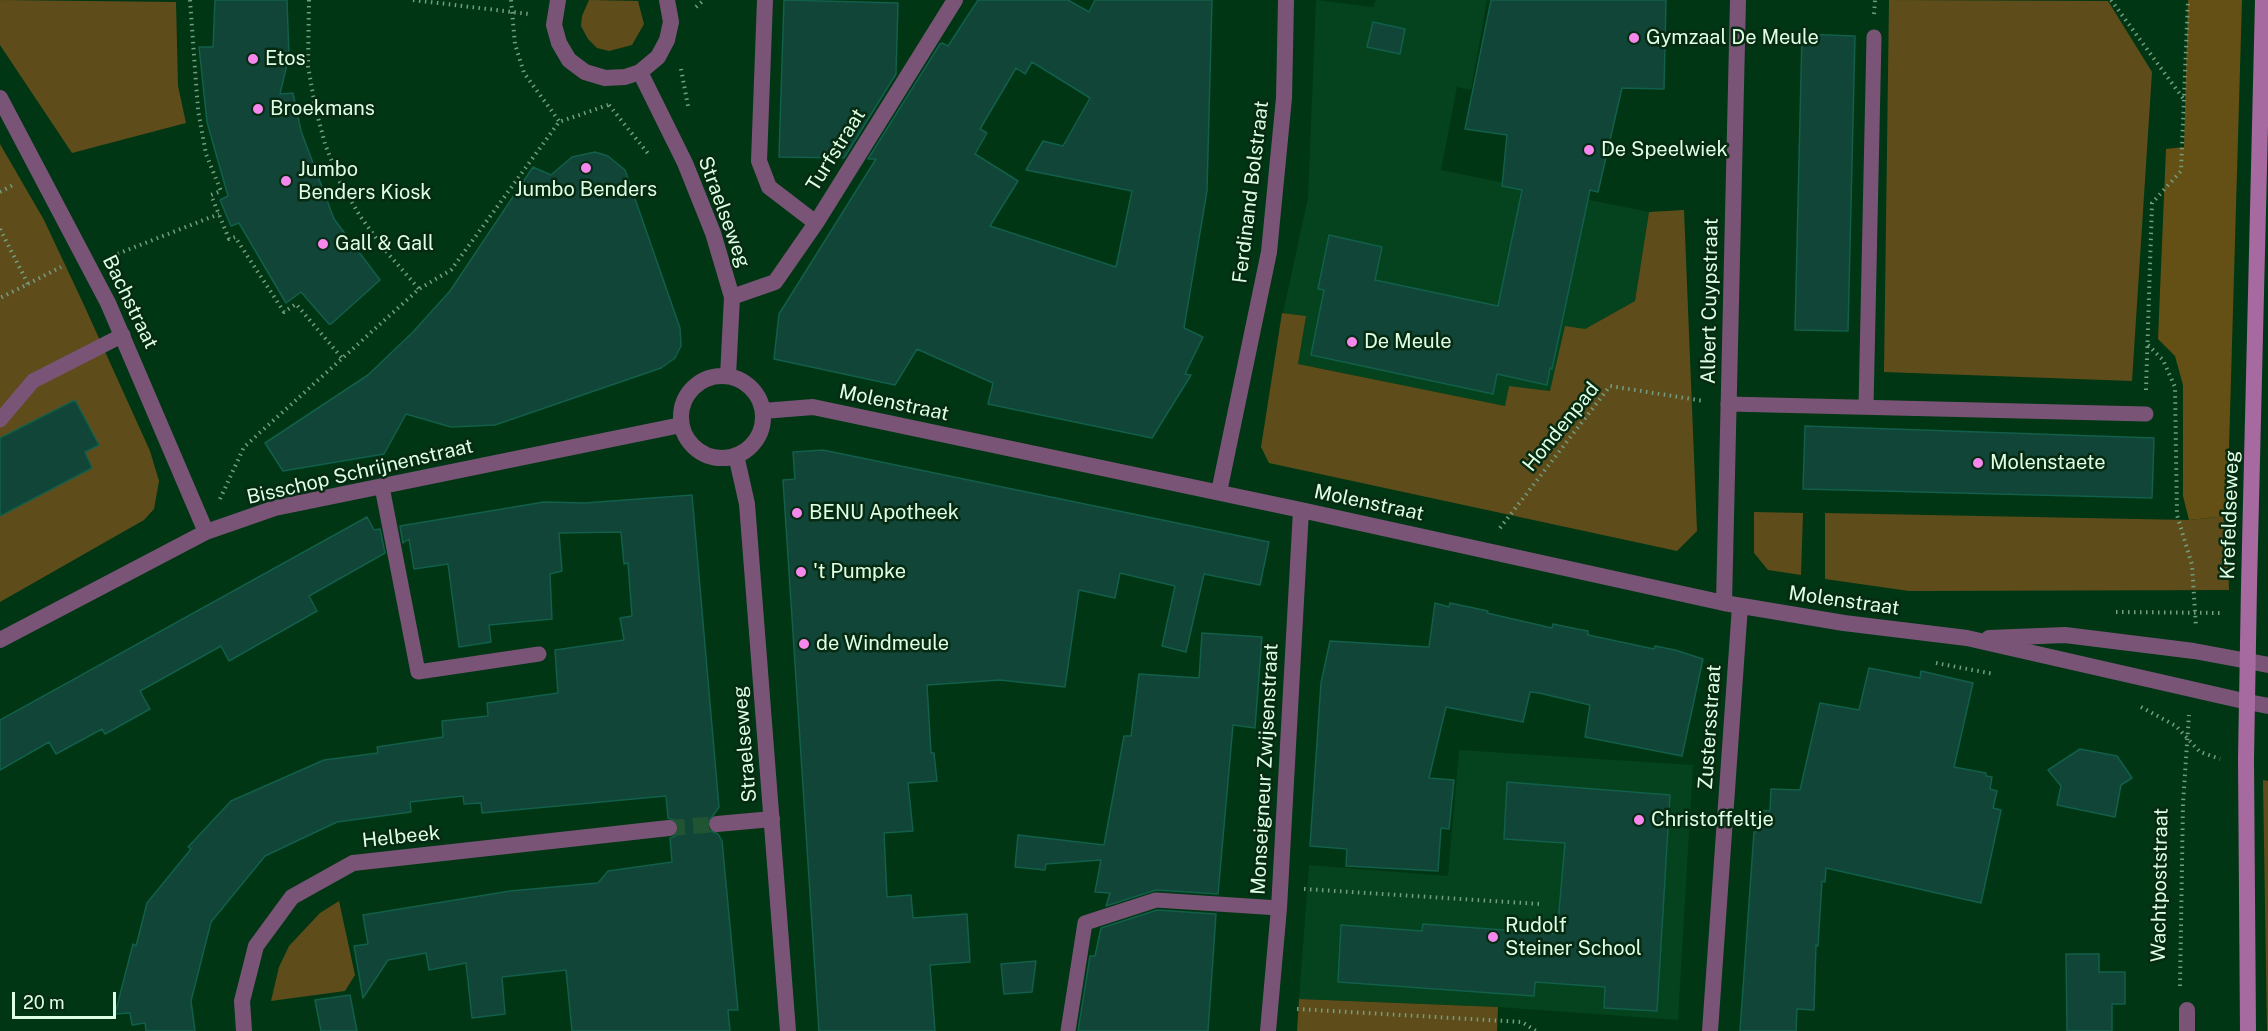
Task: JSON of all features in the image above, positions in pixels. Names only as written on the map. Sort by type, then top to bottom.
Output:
[{"type":"main road","name":"Krefeldseweg","points":[[2248,1031],[2248,661],[2263,0]]},
{"type":"street","points":[[558,0],[554,25],[559,43],[569,60],[585,72],[604,78],[625,77],[640,72],[658,57],[667,40],[670,22],[667,0]]},
{"type":"street","points":[[765,0],[759,161],[769,187],[816,223]]},
{"type":"street","name":"Turfstraat","points":[[732,297],[774,282],[816,223],[955,0]]},
{"type":"street","name":"Ferdinand Bolstraat","points":[[1220,492],[1269,252],[1284,98],[1286,0]]},
{"type":"street","name":"Albert Cuypstraat","points":[[1732,604],[1728,405],[1738,0]]},
{"type":"street","name":"Straelseweg","points":[[640,72],[685,163],[713,234],[732,297],[728,376]]},
{"type":"street","name":"Bachstraat","points":[[0,98],[123,335],[206,532]]},
{"type":"street","points":[[728,376],[742,380],[756,392],[763,411],[763,425],[757,439],[747,449],[736,455],[718,458],[701,452],[690,443],[681,424],[681,409],[686,396],[697,384],[710,377],[728,376]]},
{"type":"street","name":"Molenstraat","points":[[763,411],[813,407],[1220,492],[1732,604],[1844,623],[1967,638],[2268,706]]},
{"type":"street","name":"Bisschop Schrijnenstraat","points":[[0,640],[206,532],[275,508],[681,424]]},
{"type":"street","name":"Straelseweg","points":[[736,455],[747,504],[788,1031]]},
{"type":"street","name":"Monseigneur Zwijsenstraat","points":[[1268,1031],[1279,908],[1300,510]]},
{"type":"street","name":"Zustersstraat","points":[[1710,1031],[1732,604]]},
{"type":"street","name":"Molenstraat","points":[[1967,638],[2065,635],[2194,651],[2268,665]]},
{"type":"street","points":[[717,824],[772,819]]},
{"type":"street","name":"Helbeek","points":[[244,1031],[242,1001],[256,946],[292,897],[353,863],[669,828]]},
{"type":"street","points":[[2187,1010],[2187,1031]]},
{"type":"lane","points":[[1866,407],[1874,37]]},
{"type":"lane","points":[[0,420],[33,381],[123,335]]},
{"type":"lane","points":[[1728,405],[2146,414]]},
{"type":"lane","points":[[382,487],[418,672],[538,654]]},
{"type":"lane","points":[[1068,1031],[1085,923],[1156,900],[1279,908]]},
{"type":"path","points":[[190,0],[198,110],[206,154],[221,191],[211,195],[229,239],[235,237],[284,312],[296,303],[342,358]]},
{"type":"path","points":[[309,0],[308,66],[315,106],[340,182],[360,216],[384,249],[419,289]]},
{"type":"path","points":[[413,0],[529,14]]},
{"type":"path","points":[[511,0],[515,44],[524,73],[559,122]]},
{"type":"path","points":[[696,7],[704,0]]},
{"type":"path","points":[[2111,0],[2185,102]]},
{"type":"path","points":[[2146,414],[2152,203],[2181,171],[2188,0]]},
{"type":"path","points":[[206,532],[244,447],[419,289],[451,270],[559,122],[609,105]]},
{"type":"path","points":[[0,298],[86,260],[219,214]]},
{"type":"path","points":[[0,229],[28,284]]},
{"type":"path","points":[[2148,345],[2163,360],[2175,387],[2177,515],[2192,565],[2197,612]]},
{"type":"path","name":"Hondenpad","points":[[1483,550],[1610,387],[1728,405]]},
{"type":"path","name":"Wachtpoststraat","points":[[2187,738],[2183,803],[2180,985],[2187,1010]]},
{"type":"path","points":[[1279,887],[1540,904]]},
{"type":"path","points":[[1270,1008],[1522,1022],[1536,1031]]},
{"type":"shaded area","points":[[0,0],[176,2],[178,86],[186,123],[72,153],[0,45]]},
{"type":"shaded area","points":[[589,0],[638,1],[644,24],[632,45],[609,51],[597,48],[588,39],[581,26],[582,16]]},
{"type":"shaded area","points":[[1316,0],[1373,7],[1376,0],[1487,0],[1471,90],[1457,87],[1441,170],[1649,212],[1635,301],[1585,329],[1550,391],[1509,386],[1505,406],[1298,364],[1306,316],[1283,313],[1308,198]]},
{"type":"shaded area","points":[[1889,0],[2108,1],[2152,72],[2132,381],[1884,372]]},
{"type":"shaded area","points":[[2188,0],[2242,0],[2227,516],[2189,520],[2183,496],[2183,385],[2175,356],[2158,339],[2166,149],[2184,147]]},
{"type":"shaded area","points":[[0,144],[44,220],[150,451],[159,481],[154,509],[144,520],[0,602]]},
{"type":"shaded area","points":[[1684,210],[1697,531],[1677,551],[1269,463],[1261,447],[1282,313],[1306,316],[1298,364],[1505,406],[1509,386],[1550,391],[1565,326],[1585,329],[1635,301],[1649,212]]},
{"type":"shaded area","points":[[1754,512],[1803,513],[1801,575],[1768,570],[1754,553]]},
{"type":"shaded area","points":[[1825,513],[2189,520],[2227,516],[2229,590],[1909,591],[1825,579]]},
{"type":"shaded area","name":"Rudolf Steiner School","points":[[1459,750],[1693,765],[1678,1020],[1498,1007],[1299,999],[1309,865],[1448,876]]},
{"type":"shaded area","points":[[2263,780],[2268,781],[2268,1031],[2267,1031]]},
{"type":"shaded area","points":[[339,901],[355,975],[345,991],[271,1001],[279,967],[289,946],[320,913]]},
{"type":"shaded area","points":[[1299,999],[1498,1007],[1497,1031],[1297,1031]]},
{"type":"building","points":[[215,0],[287,0],[289,56],[280,94],[293,93],[301,131],[334,219],[380,280],[331,324],[301,292],[286,303],[239,223],[231,226],[220,200],[228,196],[207,122],[199,47],[213,47]]},
{"type":"building","points":[[784,0],[898,3],[896,74],[844,158],[779,157]]},
{"type":"building","points":[[978,0],[1068,0],[1089,12],[1095,0],[1212,0],[1207,191],[1184,328],[1203,337],[1185,374],[1191,375],[1152,438],[988,404],[993,383],[917,349],[895,385],[774,359],[779,314],[876,159],[868,159],[940,44],[948,46]],"holes":[[[1032,62],[1090,98],[1063,146],[1043,141],[1026,170],[1132,191],[1116,267],[990,226],[1018,181],[975,154],[987,133],[980,129],[1016,68],[1025,74]]]},
{"type":"building","points":[[1491,0],[1666,0],[1664,89],[1622,88],[1598,192],[1590,190],[1547,385],[1497,374],[1493,394],[1311,355],[1324,290],[1318,289],[1329,235],[1382,247],[1375,280],[1498,306],[1522,190],[1502,186],[1507,135],[1465,129]]},
{"type":"building","points":[[1373,22],[1405,29],[1400,54],[1367,47]]},
{"type":"building","points":[[1802,34],[1855,36],[1848,331],[1795,330]]},
{"type":"building","points":[[595,152],[608,156],[625,170],[680,328],[681,346],[675,358],[661,368],[495,425],[451,427],[406,414],[384,454],[283,471],[265,443],[368,375],[413,332],[450,291],[533,167],[551,175],[572,157]]},
{"type":"building","points":[[75,400],[99,445],[85,452],[92,468],[0,516],[0,438]]},
{"type":"building","name":"Molenstaete","points":[[1805,426],[2154,438],[2152,498],[1803,489]]},
{"type":"building","points":[[823,450],[1269,542],[1260,585],[1204,574],[1186,652],[1162,646],[1175,586],[1120,573],[1115,598],[1079,590],[1065,687],[1000,680],[927,685],[931,753],[934,753],[937,781],[908,783],[913,831],[884,833],[887,897],[911,895],[913,918],[967,914],[970,962],[930,965],[935,1031],[819,1031],[783,480],[795,479],[793,452]]},
{"type":"building","points":[[692,495],[719,807],[707,824],[709,830],[718,834],[722,841],[738,1010],[728,1010],[730,1031],[572,1031],[566,970],[502,977],[505,1014],[472,1018],[466,963],[429,970],[426,953],[388,960],[363,998],[354,946],[368,944],[363,915],[510,891],[598,883],[608,871],[672,862],[670,838],[676,836],[679,827],[677,821],[668,818],[666,796],[482,813],[481,803],[464,804],[463,796],[410,802],[411,812],[337,822],[265,856],[211,922],[191,1001],[195,1031],[146,1031],[145,1023],[132,1025],[130,1013],[115,1014],[133,944],[136,946],[147,903],[191,849],[188,847],[231,801],[324,760],[378,753],[377,747],[443,737],[442,721],[488,716],[487,703],[558,693],[555,650],[624,640],[620,618],[632,616],[628,563],[624,564],[621,532],[559,533],[562,571],[550,574],[552,619],[489,625],[491,642],[459,647],[448,564],[414,569],[409,539],[403,543],[400,526],[544,502],[585,503]]},
{"type":"building","points":[[367,517],[374,530],[380,529],[385,553],[309,596],[317,611],[229,661],[221,646],[140,691],[150,709],[105,734],[102,729],[56,754],[49,742],[0,770],[0,720]]},
{"type":"building","points":[[1435,603],[1449,607],[1450,603],[1488,611],[1487,613],[1552,628],[1553,624],[1588,631],[1588,635],[1654,649],[1655,646],[1675,650],[1703,659],[1682,756],[1585,737],[1590,705],[1539,693],[1530,692],[1523,722],[1446,707],[1429,778],[1454,780],[1449,829],[1441,828],[1438,871],[1346,866],[1347,849],[1310,846],[1321,683],[1330,641],[1429,647]]},
{"type":"building","points":[[1202,633],[1262,637],[1255,728],[1233,725],[1218,894],[1156,890],[1106,906],[1110,893],[1095,892],[1101,860],[1046,864],[1045,870],[1015,867],[1018,835],[1104,845],[1124,736],[1131,736],[1139,674],[1199,678]]},
{"type":"building","points":[[1869,668],[1920,678],[1921,671],[1973,683],[1954,767],[1986,773],[1986,776],[1992,777],[1990,789],[1997,791],[1993,808],[2001,810],[1981,903],[1826,868],[1825,882],[1822,881],[1818,946],[1816,945],[1814,1010],[1797,1009],[1796,1031],[1740,1031],[1754,832],[1756,832],[1758,810],[1770,811],[1771,789],[1800,790],[1820,703],[1859,710]]},
{"type":"building","points":[[2080,749],[2117,756],[2132,778],[2121,785],[2115,817],[2057,805],[2061,786],[2048,770]]},
{"type":"building","points":[[1507,782],[1670,795],[1657,1011],[1604,1008],[1605,987],[1535,982],[1534,996],[1338,982],[1341,925],[1422,931],[1423,924],[1557,934],[1565,843],[1504,839]]},
{"type":"building","points":[[1157,910],[1216,914],[1208,1031],[1078,1031],[1090,956],[1095,956],[1101,928]]},
{"type":"building","points":[[2066,954],[2099,954],[2099,972],[2125,972],[2125,1004],[2112,1004],[2112,1031],[2067,1031]]},
{"type":"building","points":[[1036,961],[1032,992],[1004,994],[1001,964]]},
{"type":"building","points":[[350,995],[357,1031],[321,1031],[315,1000]]},
{"type":"tunnel","points":[[669,828],[717,824]]},
{"type":"place","name":"Gymzaal De Meule","points":[[1634,38]]},
{"type":"place","name":"Etos","points":[[253,59]]},
{"type":"place","name":"Broekmans","points":[[258,109]]},
{"type":"place","name":"De Speelwiek","points":[[1589,150]]},
{"type":"place","name":"Jumbo Benders","points":[[586,168]]},
{"type":"place","name":"Jumbo Benders Kiosk","points":[[286,181]]},
{"type":"place","name":"Gall & Gall","points":[[323,244]]},
{"type":"place","name":"De Meule","points":[[1352,342]]},
{"type":"place","name":"Molenstaete","points":[[1978,463]]},
{"type":"place","name":"BENU Apotheek","points":[[797,513]]},
{"type":"place","name":"'t Pumpke","points":[[801,572]]},
{"type":"place","name":"de Windmeule","points":[[804,644]]},
{"type":"place","name":"Christoffeltje","points":[[1639,820]]},
{"type":"place","name":"Rudolf Steiner School","points":[[1493,937]]}]
